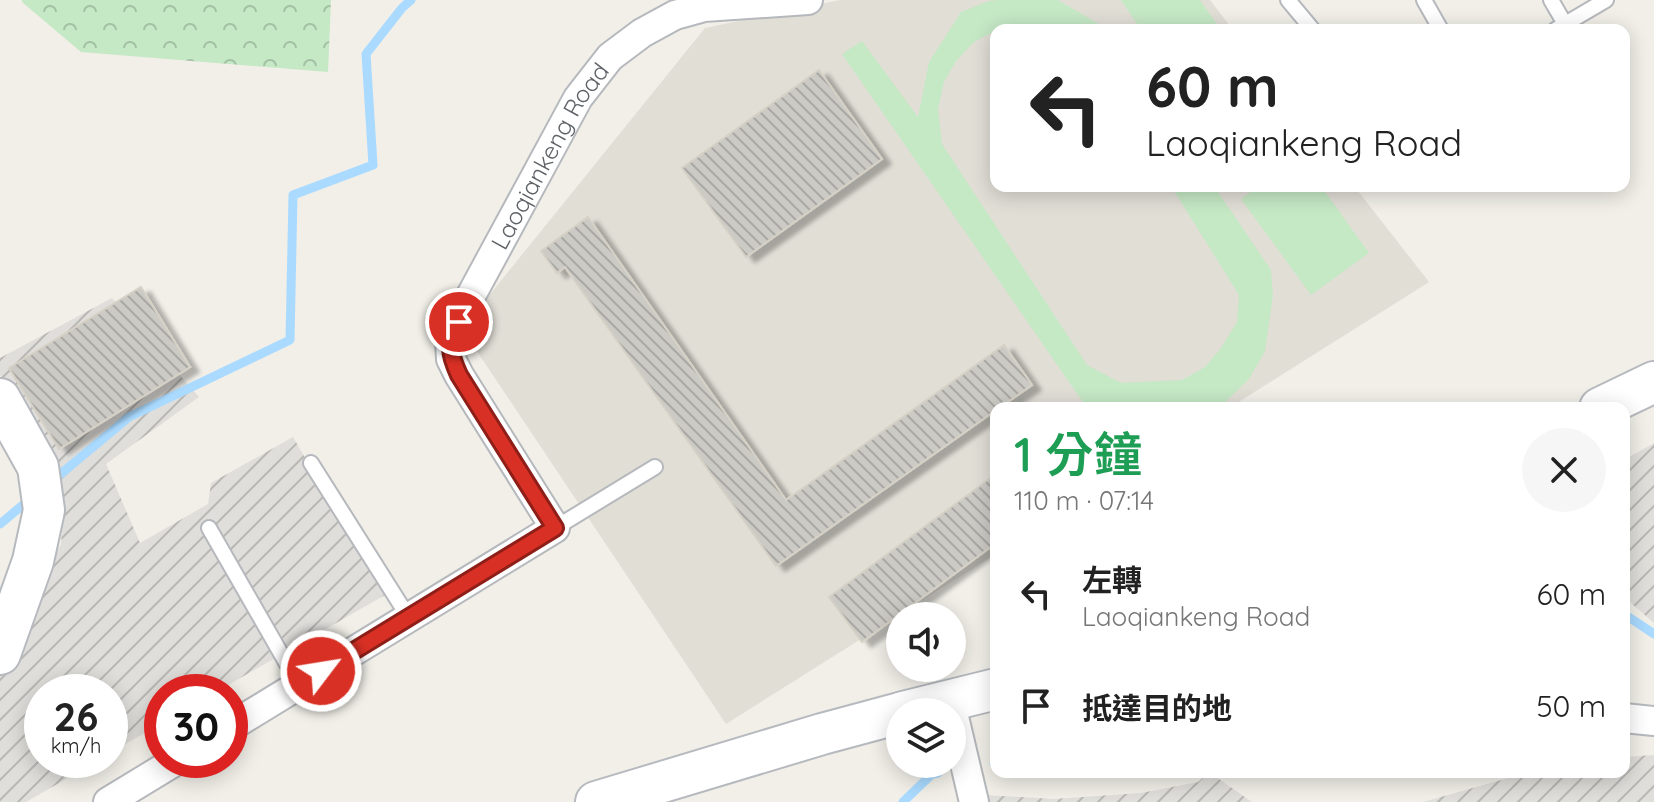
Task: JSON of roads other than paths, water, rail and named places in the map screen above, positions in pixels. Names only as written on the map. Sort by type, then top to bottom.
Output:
[{"type":"street","name":"Laoqiankeng Road","points":[[555,528],[451,359],[450,341],[467,303],[578,98],[610,57],[642,33],[675,15],[704,7],[808,0]]},
{"type":"street","points":[[1612,402],[1654,382]]},
{"type":"street","points":[[0,399],[38,467],[44,510],[33,561],[0,654]]},
{"type":"street","points":[[248,716],[555,528]]},
{"type":"street","points":[[958,698],[990,690]]},
{"type":"street","points":[[596,802],[886,716]]},
{"type":"street","points":[[1630,719],[1654,721]]},
{"type":"street","points":[[966,768],[974,802]]},
{"type":"street","points":[[108,802],[147,778]]},
{"type":"lane","points":[[1288,0],[1308,24]]},
{"type":"lane","points":[[1424,0],[1438,24]]},
{"type":"lane","points":[[1551,0],[1559,24]]},
{"type":"lane","points":[[1565,24],[1606,0]]},
{"type":"lane","points":[[311,463],[409,618]]},
{"type":"lane","points":[[555,528],[655,467]]},
{"type":"lane","points":[[209,528],[299,685]]},
{"type":"waterway","points":[[51,482],[129,417],[290,340],[293,195],[373,165],[366,54],[411,0]]},
{"type":"waterway","points":[[0,524],[30,499]]},
{"type":"waterway","points":[[1630,618],[1654,634]]},
{"type":"waterway","points":[[903,802],[928,778]]}]
